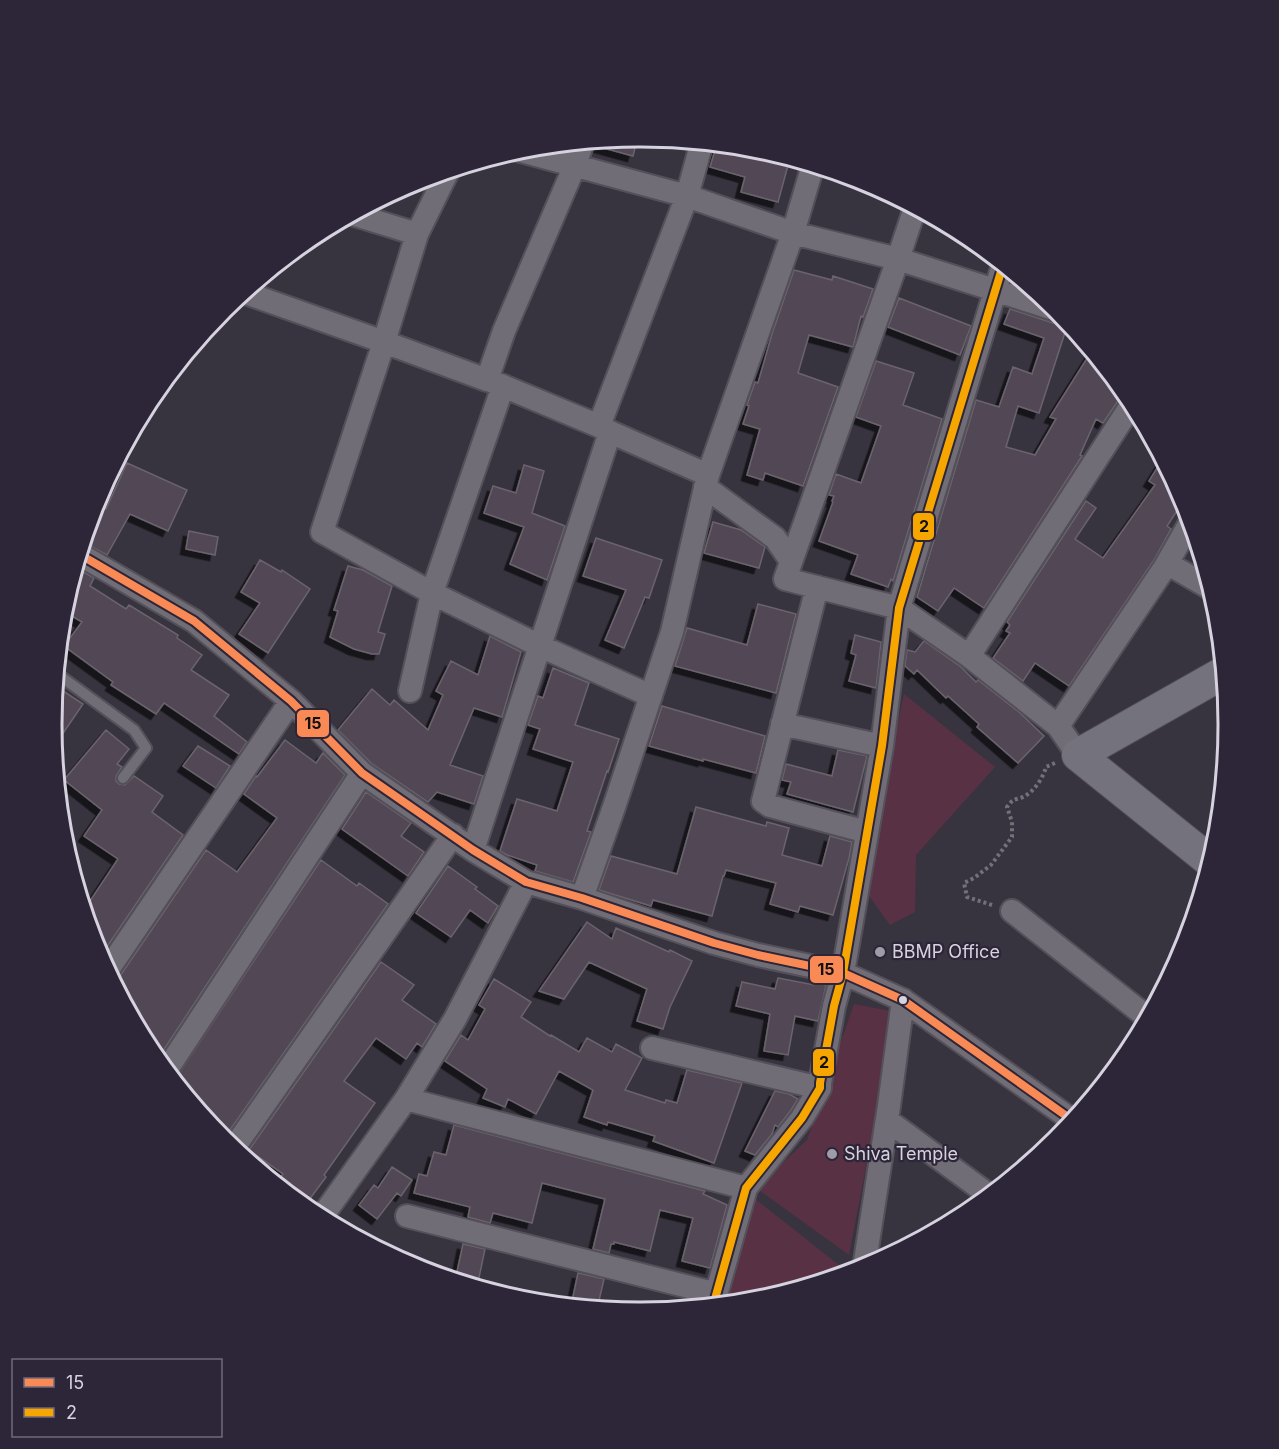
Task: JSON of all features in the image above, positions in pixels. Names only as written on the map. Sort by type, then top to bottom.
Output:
[{"type":"street","points":[[410,691],[432,593],[495,383],[504,331],[580,150]]},
{"type":"street","points":[[472,850],[540,646],[605,429],[687,196],[700,150]]},
{"type":"street","points":[[539,156],[687,196],[793,233],[898,259],[1034,303]]},
{"type":"street","points":[[582,898],[672,632],[707,481],[793,233],[811,173]]},
{"type":"street","points":[[443,181],[417,234],[322,532],[432,593],[540,646],[651,696]]},
{"type":"street","points":[[912,215],[785,579],[899,608],[969,656],[1059,726],[1078,755],[1202,855]]},
{"type":"street","points":[[363,217],[417,234]]},
{"type":"street","points":[[716,1298],[746,1188],[802,1118],[820,1088],[834,1006],[843,973],[882,746],[899,608],[1000,273]]},
{"type":"street","points":[[252,295],[495,383],[605,429],[707,481],[775,538],[791,561]]},
{"type":"street","points":[[969,656],[1126,413]]},
{"type":"street","points":[[1059,726],[1185,533]]},
{"type":"street","points":[[86,558],[194,621],[291,701],[362,773],[472,850],[526,882],[758,956],[843,973],[903,1000],[1065,1115]]},
{"type":"street","points":[[1165,567],[1170,565],[1200,582]]},
{"type":"street","points":[[817,587],[763,801],[770,806],[867,832]]},
{"type":"street","points":[[1078,755],[1215,677]]},
{"type":"street","points":[[113,963],[291,701]]},
{"type":"street","points":[[782,724],[882,746]]},
{"type":"street","points":[[171,1063],[362,773]]},
{"type":"street","points":[[239,1141],[453,835]]},
{"type":"street","points":[[326,1210],[406,1099],[455,1019],[526,882]]},
{"type":"street","points":[[1012,911],[1141,1012]]},
{"type":"street","points":[[867,1256],[903,1000]]},
{"type":"street","points":[[652,1048],[820,1088]]},
{"type":"street","points":[[406,1099],[746,1188]]},
{"type":"street","points":[[887,1120],[982,1190]]},
{"type":"street","points":[[407,1216],[709,1298]]},
{"type":"lane","points":[[64,679],[134,730],[146,748],[123,778]]},
{"type":"path","points":[[1012,911],[967,897],[964,883],[991,865],[1012,837],[1012,822],[1007,807],[1013,799],[1024,797],[1043,778],[1046,766],[1078,755]]},
{"type":"shaded area","points":[[904,694],[995,767],[916,855],[915,912],[890,925],[864,889]]},
{"type":"shaded area","points":[[854,1004],[896,1012],[849,1255],[756,1188],[807,1140]]},
{"type":"shaded area","points":[[754,1198],[841,1266],[789,1283],[728,1296]]},
{"type":"building","points":[[635,146],[633,156],[603,148]]},
{"type":"building","points":[[715,151],[788,166],[778,202],[741,192],[745,177],[710,167]]},
{"type":"building","points":[[794,270],[832,280],[833,276],[873,289],[863,317],[861,316],[853,347],[809,335],[798,373],[838,387],[803,486],[765,473],[763,480],[747,475],[760,429],[743,424],[749,406],[747,405],[755,382],[758,383]]},
{"type":"building","points":[[899,298],[971,326],[960,355],[888,327]]},
{"type":"building","points":[[1010,309],[1055,323],[1065,333],[1039,413],[1018,406],[1006,447],[1035,455],[1056,419],[1050,417],[1087,359],[1118,401],[1103,423],[1096,419],[1080,455],[1082,456],[984,608],[954,588],[938,611],[917,597],[976,400],[999,407],[1013,367],[1032,374],[1044,338],[1004,324]]},
{"type":"building","points":[[876,361],[914,373],[903,405],[942,419],[893,581],[891,579],[888,587],[851,574],[858,555],[819,541],[833,502],[834,496],[829,495],[836,474],[861,483],[881,426],[856,417]]},
{"type":"building","points":[[127,463],[187,490],[168,531],[130,514],[107,555],[90,546],[103,508],[106,509]]},
{"type":"building","points":[[524,465],[544,471],[532,513],[565,526],[547,580],[510,564],[524,527],[484,513],[493,486],[516,493]]},
{"type":"building","points":[[1157,468],[1177,511],[1167,526],[1171,529],[1154,560],[1069,686],[1035,663],[1023,681],[993,658],[1010,633],[1006,631],[1010,625],[1007,622],[1086,501],[1096,508],[1075,539],[1103,558],[1155,485],[1149,481]]},
{"type":"building","points":[[713,522],[741,530],[765,547],[759,568],[704,553]]},
{"type":"building","points":[[189,531],[218,537],[215,555],[186,549]]},
{"type":"building","points":[[596,538],[662,560],[649,598],[645,597],[624,648],[605,640],[626,590],[583,576]]},
{"type":"building","points":[[260,560],[281,572],[282,570],[310,589],[268,653],[239,634],[260,603],[241,592]]},
{"type":"building","points":[[348,566],[363,570],[392,586],[378,632],[385,634],[379,654],[354,649],[330,637],[338,611],[334,610]]},
{"type":"building","points":[[82,571],[94,578],[90,586],[126,609],[129,605],[178,635],[177,638],[202,655],[191,670],[229,695],[214,716],[247,742],[239,754],[164,703],[156,714],[111,685],[113,682],[66,648],[67,641],[82,622],[72,616]]},
{"type":"building","points":[[758,604],[796,614],[776,693],[675,666],[687,628],[747,645]]},
{"type":"building","points":[[855,635],[881,642],[876,688],[849,681],[856,655],[851,653]]},
{"type":"building","points":[[490,636],[521,652],[502,717],[474,708],[450,765],[483,776],[474,804],[437,792],[428,802],[371,763],[338,730],[372,689],[390,705],[394,700],[428,730],[443,695],[436,691],[451,661],[478,675]]},
{"type":"building","points":[[924,641],[1020,713],[1044,736],[1018,763],[977,727],[979,724],[948,696],[946,698],[917,670],[914,674],[905,666],[907,650],[915,652]]},
{"type":"building","points":[[553,668],[589,683],[575,725],[619,739],[587,831],[591,832],[573,882],[535,871],[537,865],[500,851],[517,799],[557,811],[573,762],[533,749],[540,729],[528,725],[538,696],[543,698]]},
{"type":"building","points":[[63,691],[83,704],[62,734]]},
{"type":"building","points":[[662,706],[765,736],[756,773],[649,746]]},
{"type":"building","points":[[106,730],[129,749],[117,764],[122,767],[116,776],[116,781],[125,785],[134,776],[163,796],[152,812],[183,835],[106,948],[89,902],[118,859],[84,836],[102,810],[64,780]]},
{"type":"building","points":[[285,740],[316,763],[323,753],[345,775],[163,1051],[139,1014],[119,977],[206,850],[237,872],[277,818],[244,794]]},
{"type":"building","points":[[198,746],[230,766],[216,788],[183,766]]},
{"type":"building","points":[[838,750],[867,756],[853,812],[787,794],[791,782],[782,780],[786,764],[832,776]]},
{"type":"building","points":[[366,792],[411,823],[401,836],[424,852],[408,876],[342,829]]},
{"type":"building","points":[[696,807],[766,826],[767,822],[789,828],[782,855],[822,866],[830,836],[852,842],[833,915],[800,906],[798,912],[770,904],[776,883],[726,870],[712,916],[653,900],[651,906],[599,890],[611,856],[677,874]]},
{"type":"building","points":[[321,860],[357,886],[359,883],[388,904],[229,1131],[205,1106],[179,1073]]},
{"type":"building","points":[[448,866],[498,906],[488,923],[470,910],[451,937],[416,913]]},
{"type":"building","points":[[587,922],[612,939],[616,928],[692,961],[670,1007],[663,1029],[637,1021],[647,989],[589,962],[564,999],[539,991]]},
{"type":"building","points":[[381,962],[414,985],[402,1000],[436,1024],[422,1047],[417,1043],[406,1059],[376,1038],[344,1081],[375,1103],[310,1199],[281,1177],[283,1174],[249,1150]]},
{"type":"building","points":[[778,978],[826,985],[818,1021],[795,1016],[788,1055],[764,1051],[770,1014],[736,1006],[742,982],[775,989]]},
{"type":"building","points":[[494,979],[531,1002],[521,1017],[579,1052],[587,1038],[612,1052],[616,1044],[642,1058],[625,1090],[665,1103],[666,1100],[677,1103],[687,1070],[742,1083],[714,1163],[653,1141],[655,1136],[584,1117],[593,1090],[559,1071],[536,1114],[508,1099],[505,1107],[483,1098],[487,1089],[445,1061],[461,1035],[468,1040],[485,1009],[479,1005]]},
{"type":"building","points":[[775,1091],[798,1099],[778,1127],[775,1125],[772,1134],[755,1155],[745,1151]]},
{"type":"building","points":[[454,1125],[705,1191],[703,1194],[727,1205],[710,1268],[682,1261],[693,1218],[660,1210],[650,1251],[614,1242],[611,1244],[609,1253],[593,1249],[605,1199],[542,1183],[532,1223],[493,1213],[490,1223],[468,1217],[470,1207],[414,1193],[419,1174],[427,1176],[434,1152],[446,1155]]},
{"type":"building","points":[[392,1167],[412,1180],[401,1196],[397,1193],[377,1219],[359,1205],[374,1185],[378,1188]]},
{"type":"building","points":[[463,1244],[485,1249],[479,1280],[457,1273]]},
{"type":"building","points":[[578,1273],[604,1279],[599,1301],[573,1299]]},
{"type":"transit line","name":"2","points":[[715,1298],[746,1188],[802,1118],[820,1088],[834,1006],[843,973],[882,746],[899,608],[1000,274]]},
{"type":"transit line","name":"15","points":[[86,558],[194,621],[291,701],[362,773],[473,850],[526,882],[582,898],[714,943],[843,973],[903,1000],[1065,1115]]},
{"type":"place","name":"BBMP Office","points":[[880,952]]},
{"type":"place","name":"Shiva Temple","points":[[832,1154]]}]
